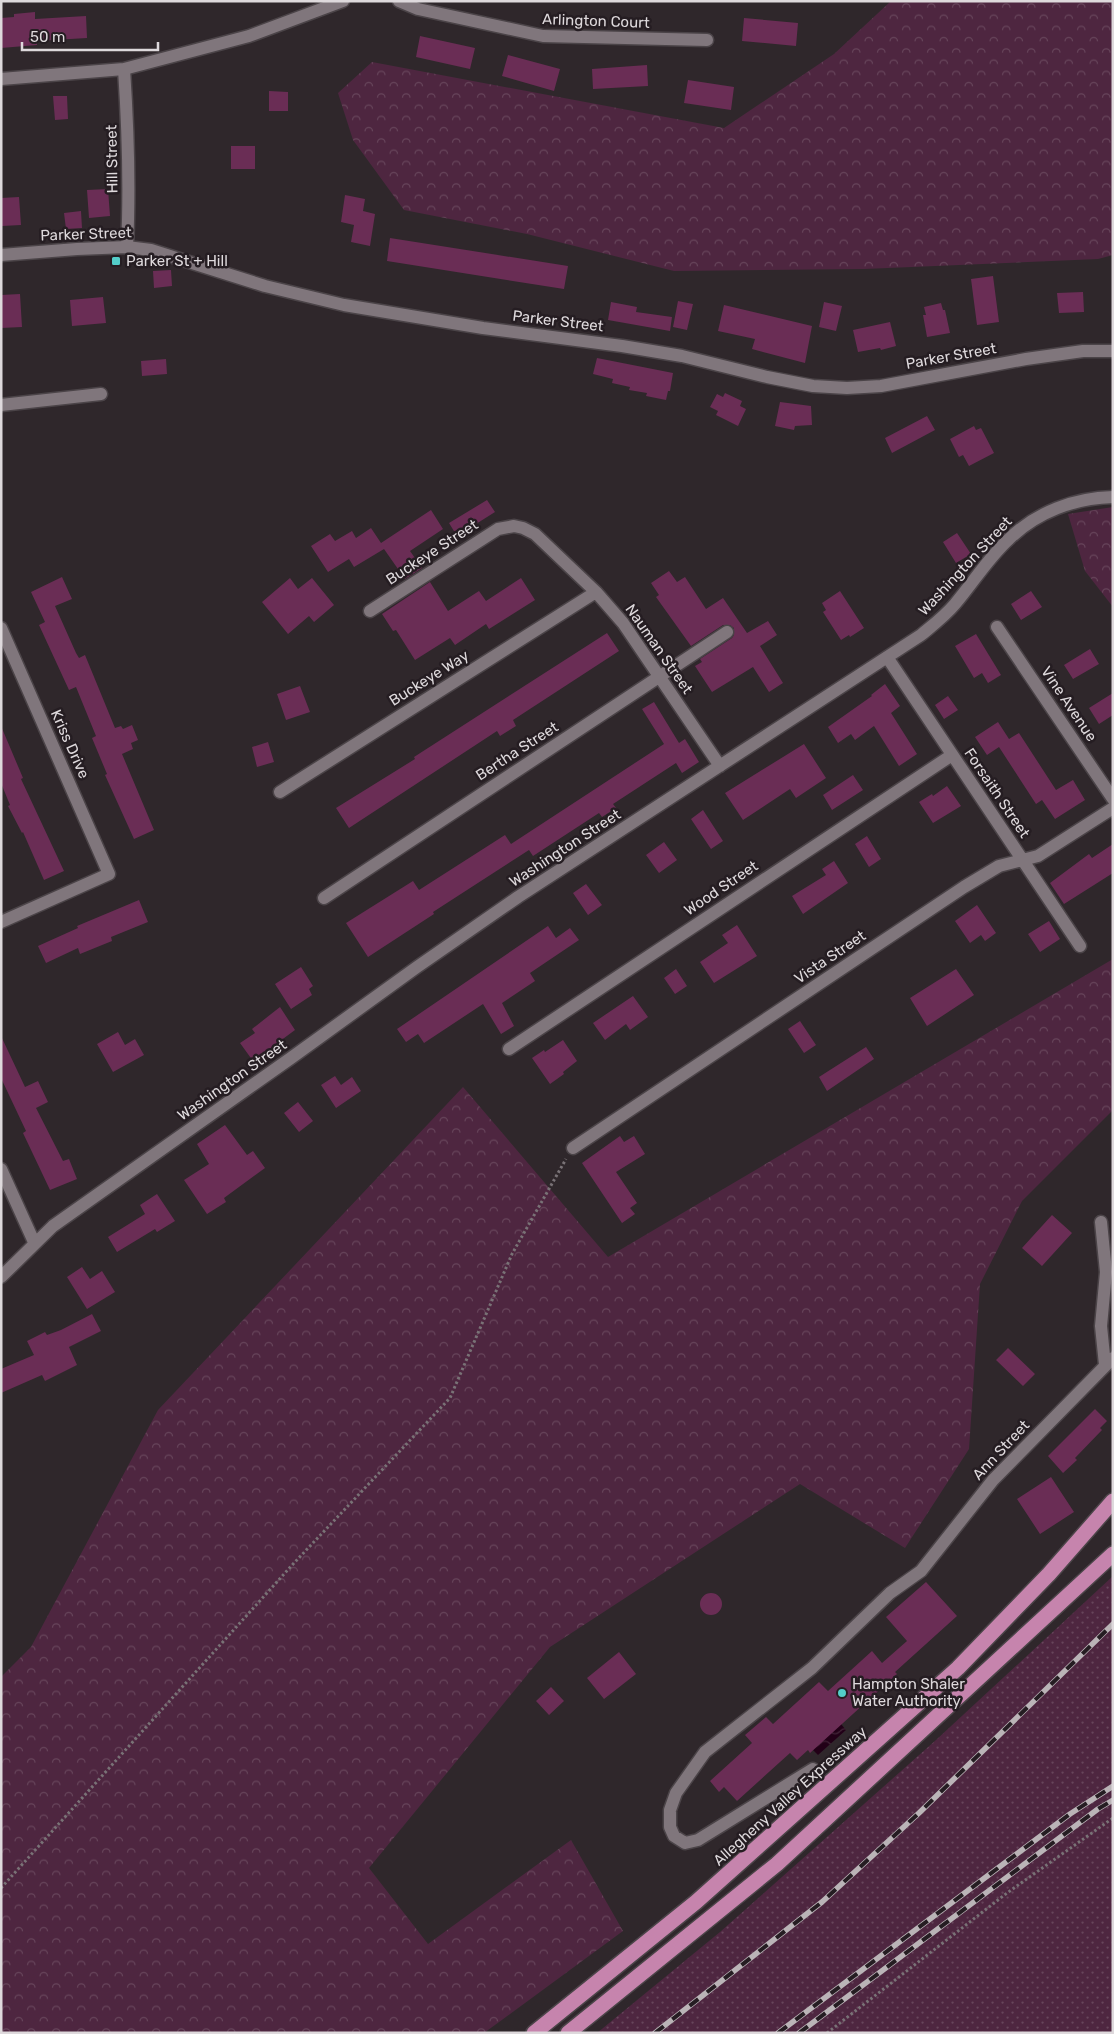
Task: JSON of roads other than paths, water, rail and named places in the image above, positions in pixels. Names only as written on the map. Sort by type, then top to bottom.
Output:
[{"type":"highway","name":"Allegheny Valley Expressway","points":[[534,2033],[696,1902],[795,1816],[958,1668],[1049,1574],[1113,1501]]},
{"type":"highway","points":[[1073,1590],[1113,1549]]},
{"type":"highway","points":[[568,2033],[777,1864],[1113,1554]]},
{"type":"street","points":[[1,79],[124,69],[249,36],[343,1]]},
{"type":"street","name":"Arlington Court","points":[[399,1],[418,9],[543,36],[707,40]]},
{"type":"street","name":"Hill Street","points":[[124,69],[129,146],[127,247]]},
{"type":"street","name":"Parker Street","points":[[1,255],[127,247],[151,250],[265,286],[344,305],[483,328],[622,346],[682,356],[813,386],[847,388],[881,386],[1026,359],[1083,351],[1113,350]]},
{"type":"street","points":[[1,405],[101,394]]},
{"type":"street","name":"Washington Street","points":[[1,1277],[34,1242],[53,1226],[292,1058],[417,967],[518,897],[938,622],[1007,540],[1023,527],[1042,515],[1065,505],[1086,499],[1113,497]]},
{"type":"street","name":"Nauman Street","points":[[514,526],[535,534],[596,592],[624,623],[720,766]]},
{"type":"street","name":"Buckeye Street","points":[[370,612],[498,529],[514,526]]},
{"type":"street","name":"Buckeye Way","points":[[280,792],[596,592]]},
{"type":"street","name":"Vine Avenue","points":[[997,627],[1113,799]]},
{"type":"street","name":"Kriss Drive","points":[[1,628],[109,874],[1,922]]},
{"type":"street","name":"Bertha Street","points":[[324,898],[727,632]]},
{"type":"street","name":"Forsaith Street","points":[[887,657],[1080,946]]},
{"type":"street","name":"Wood Street","points":[[509,1049],[952,755]]},
{"type":"street","name":"Vista Street","points":[[573,1148],[964,887],[999,866],[1038,856],[1113,808]]},
{"type":"street","points":[[1,1169],[34,1242]]},
{"type":"street","points":[[1101,1222],[1106,1272],[1101,1326],[1109,1362]]},
{"type":"street","name":"Ann Street","points":[[813,1769],[698,1840],[685,1842],[674,1836],[670,1827],[670,1810],[676,1793],[705,1752],[812,1668],[890,1592],[921,1571],[993,1480],[1109,1362]]},
{"type":"water","points":[[841,1724],[846,1730],[818,1755],[813,1750]]},
{"type":"railway","points":[[655,2033],[822,1902],[919,1813],[1113,1624]]},
{"type":"railway","points":[[778,2033],[1070,1814],[1113,1786]]},
{"type":"railway","points":[[799,2033],[1098,1809],[1113,1800]]},
{"type":"place","name":"Parker St + Hill","points":[[116,261]]},
{"type":"place","name":"Hampton Shaler Water Authority","points":[[842,1693]]}]
